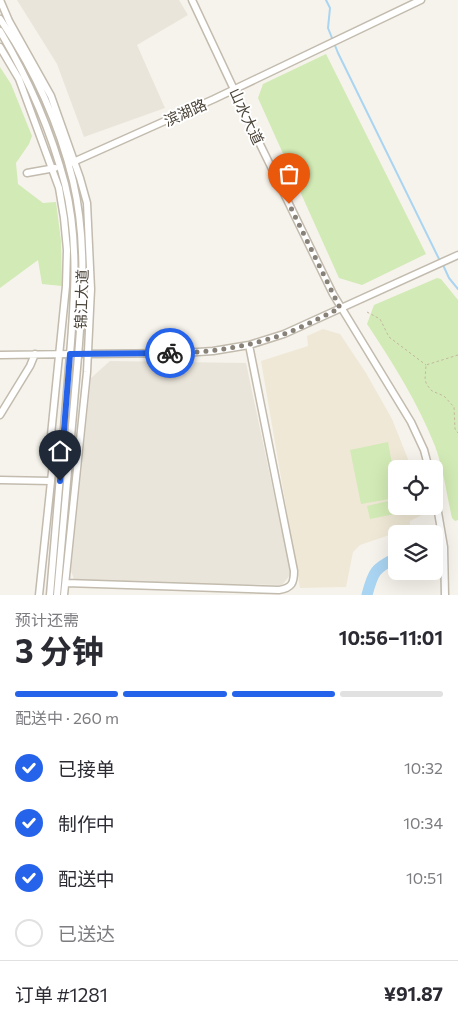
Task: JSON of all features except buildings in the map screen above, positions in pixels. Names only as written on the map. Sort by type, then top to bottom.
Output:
[{"type":"street","points":[[0,0],[9,21],[51,96],[71,163],[87,203],[91,289],[88,354],[64,595]]},
{"type":"street","name":"山水大道","points":[[192,0],[340,308],[412,422],[427,460]]},
{"type":"street","name":"滨湖路","points":[[26,173],[60,167],[71,163],[234,89],[421,0]]},
{"type":"street","name":"锦江大道","points":[[0,19],[45,100],[71,163],[79,220],[83,266],[78,354],[57,595]]},
{"type":"street","name":"锦江大道","points":[[0,31],[24,75],[37,104],[60,167],[65,184],[74,250],[74,290],[70,354],[50,595]]},
{"type":"street","points":[[0,47],[19,79],[59,188],[67,250],[66,286],[51,435],[54,453],[48,525],[43,550],[39,595]]},
{"type":"street","points":[[0,355],[183,353],[213,351],[249,344],[284,334],[458,255]]},
{"type":"street","points":[[66,583],[189,591],[279,590],[287,589],[292,584],[294,571],[249,344]]},
{"type":"street","points":[[0,415],[30,366],[35,354]]},
{"type":"street","points":[[0,480],[51,481]]},
{"type":"street","points":[[438,515],[444,547],[445,595]]},
{"type":"path","points":[[367,312],[380,319],[390,337],[426,365]]},
{"type":"path","points":[[426,365],[458,355]]},
{"type":"path","points":[[426,365],[425,380],[427,385],[444,396],[454,406],[455,429],[458,434]]},
{"type":"shaded area","points":[[17,0],[179,0],[188,15],[137,45],[165,108],[84,137],[57,64]]},
{"type":"shaded area","points":[[323,329],[340,334],[366,373],[392,419],[408,460],[388,460],[388,515],[422,515],[410,521],[410,525],[388,525],[388,535],[360,545],[353,552],[346,587],[300,588],[261,361],[308,346],[307,336]]},
{"type":"shaded area","points":[[110,361],[246,363],[291,574],[282,585],[75,582],[71,571],[91,378]]},
{"type":"green space","points":[[326,54],[426,254],[362,285],[339,278],[258,98],[263,84]]},
{"type":"green space","points":[[0,67],[11,84],[32,136],[16,163],[18,184],[43,203],[56,202],[61,241],[62,286],[42,284],[38,260],[0,288]]},
{"type":"green space","points":[[437,278],[441,279],[458,300],[458,520],[455,521],[452,518],[443,472],[443,460],[440,460],[421,414],[404,383],[367,324],[374,305]]},
{"type":"green space","points":[[388,442],[391,460],[388,460],[388,499],[361,504],[350,450]]},
{"type":"green space","points":[[388,501],[388,515],[390,515],[370,519],[367,506]]},
{"type":"waterway","points":[[326,0],[330,8],[328,28],[338,53],[440,261]]},
{"type":"waterway","points":[[443,265],[449,278],[458,289]]},
{"type":"waterway","points":[[367,595],[373,576],[379,568],[388,562]]},
{"type":"way so far","points":[[170,353],[213,351],[249,344],[284,334],[320,319],[340,308],[289,204]]},
{"type":"route","points":[[60,481],[70,354],[170,353]]}]
